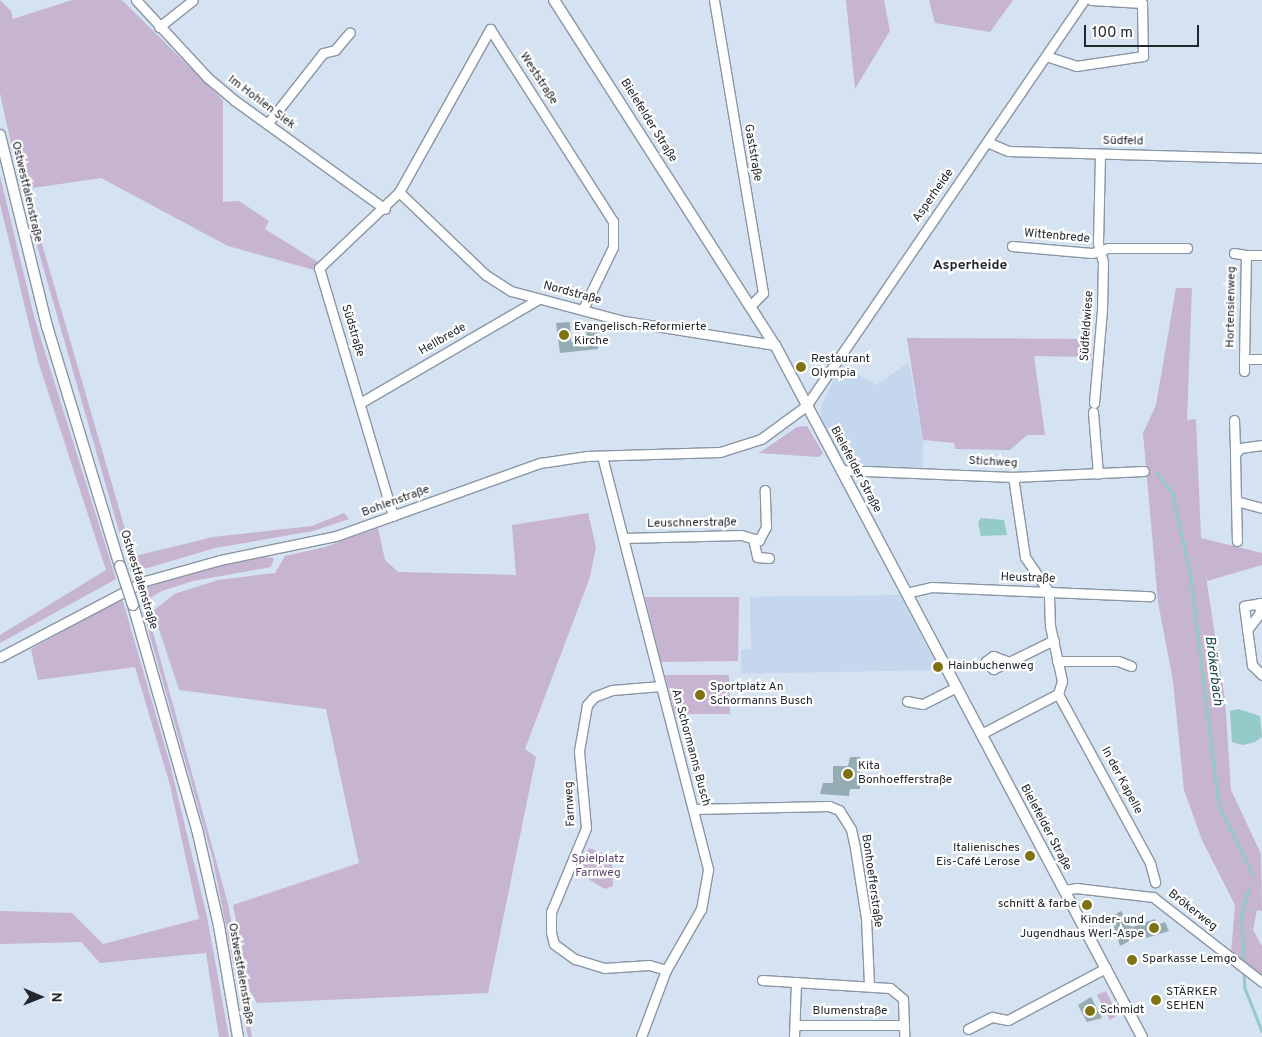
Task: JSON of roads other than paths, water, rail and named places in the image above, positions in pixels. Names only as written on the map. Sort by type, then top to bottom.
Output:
[{"type":"main road","name":"Bielefelder Straße","points":[[554,0],[775,346],[1142,1037]]},
{"type":"main road","name":"Ostwestfalenstraße","points":[[0,135],[47,326],[133,605],[197,829],[219,926],[238,1037]]},
{"type":"street","name":"Im Hohlen Siek","points":[[136,0],[208,78],[385,209]]},
{"type":"street","points":[[159,27],[193,0]]},
{"type":"street","name":"Gaststraße","points":[[714,0],[763,293],[750,306]]},
{"type":"street","name":"Asperheide","points":[[806,406],[1084,0]]},
{"type":"street","points":[[1046,56],[1076,66],[1143,56],[1142,3],[1091,0]]},
{"type":"street","name":"Weststraße","points":[[399,192],[490,29],[613,221],[613,247],[583,309]]},
{"type":"street","points":[[268,124],[322,53],[335,50],[350,32]]},
{"type":"street","name":"Südfeld","points":[[986,142],[1008,151],[1262,158]]},
{"type":"street","name":"Südfeldwiese","points":[[1098,474],[1093,408],[1102,310],[1103,262],[1100,252],[1100,154]]},
{"type":"street","name":"Südstraße","points":[[392,513],[319,268],[385,209],[399,192]]},
{"type":"street","name":"Nordstraße","points":[[399,192],[486,275],[511,291],[624,321],[775,346]]},
{"type":"street","name":"Wittenbrede","points":[[1012,246],[1065,252],[1100,252]]},
{"type":"street","points":[[1100,252],[1108,248],[1187,248]]},
{"type":"street","name":"Hortensienweg","points":[[1234,253],[1262,255]]},
{"type":"street","name":"Hortensienweg","points":[[1244,371],[1246,255]]},
{"type":"street","name":"Hellbrede","points":[[360,403],[539,299]]},
{"type":"street","name":"Hortensienweg","points":[[1244,359],[1262,359]]},
{"type":"street","name":"Bohlenstraße","points":[[0,657],[145,581],[220,560],[315,542],[392,513],[540,463],[602,456],[734,449],[762,439],[806,406]]},
{"type":"street","points":[[1234,420],[1237,541]]},
{"type":"street","points":[[1235,454],[1240,448],[1262,445]]},
{"type":"street","name":"An Schormanns Busch","points":[[602,456],[706,858],[706,896],[695,923],[666,970],[641,1037]]},
{"type":"street","name":"Stichweg","points":[[841,470],[1013,477],[1144,471]]},
{"type":"street","points":[[981,734],[1058,694],[1062,682],[1057,661],[1049,592],[1025,557],[1013,477]]},
{"type":"street","points":[[765,490],[766,527],[756,540],[757,558],[769,558]]},
{"type":"street","points":[[1236,501],[1262,508]]},
{"type":"street","name":"Leuschnerstraße","points":[[624,538],[741,535],[756,540]]},
{"type":"street","name":"Heustraße","points":[[906,593],[931,587],[1150,596]]},
{"type":"street","points":[[1247,630],[1260,613],[1261,603],[1244,606],[1247,630],[1252,665],[1262,675]]},
{"type":"street","points":[[1009,662],[1054,640]]},
{"type":"street","points":[[1057,661],[1118,661],[1131,666]]},
{"type":"street","name":"Farnweg","points":[[661,686],[612,690],[594,697],[587,705],[579,751],[586,828],[551,912],[550,932],[554,944],[575,959],[604,968],[649,965],[666,970]]},
{"type":"street","points":[[907,700],[923,704],[956,687]]},
{"type":"street","name":"In der Kapelle","points":[[1058,694],[1150,863],[1155,882]]},
{"type":"street","name":"Bonhoefferstraße","points":[[694,809],[829,806],[840,810],[851,829],[855,848],[866,918],[869,985]]},
{"type":"street","name":"Brökerweg","points":[[1064,890],[1076,888],[1154,897],[1260,980]]},
{"type":"street","points":[[968,1029],[992,1017],[1008,1020],[1106,968]]},
{"type":"street","points":[[762,980],[885,986],[899,994],[904,1007],[904,1037]]},
{"type":"street","points":[[794,1037],[796,1024],[796,982]]},
{"type":"street","name":"Blumenstraße","points":[[796,1024],[904,1025]]},
{"type":"waterway","name":"Brökerbach","points":[[1156,472],[1173,494],[1191,578],[1219,805],[1252,873]]},
{"type":"waterway","name":"Brökerbach","points":[[1244,965],[1241,915],[1248,890]]},
{"type":"waterway","name":"Brökerbach","points":[[1244,971],[1245,988],[1262,1031]]},
{"type":"place","name":"Evangelisch-Reformierte Kirche","points":[[564,335]]},
{"type":"place","name":"Restaurant Olympia","points":[[801,367]]},
{"type":"place","name":"Hainbuchenweg","points":[[938,667]]},
{"type":"place","name":"Sportplatz An Schormanns Busch","points":[[700,695]]},
{"type":"place","name":"Kita Bonhoefferstraße","points":[[848,774]]},
{"type":"place","name":"Italienisches Eis-Café Lerose","points":[[1030,856]]},
{"type":"place","name":"schnitt & farbe","points":[[1087,905]]},
{"type":"place","name":"Kinder- und Jugendhaus Werl-Aspe","points":[[1154,928]]},
{"type":"place","name":"Sparkasse Lemgo","points":[[1132,960]]},
{"type":"place","name":"STÄRKER SEHEN","points":[[1156,1000]]},
{"type":"place","name":"Schmidt","points":[[1090,1011]]},
{"type":"district","name":"Asperheide","points":[[970,266]]},
{"type":"park label","name":"Spielplatz Farnweg","points":[[598,867]]}]
